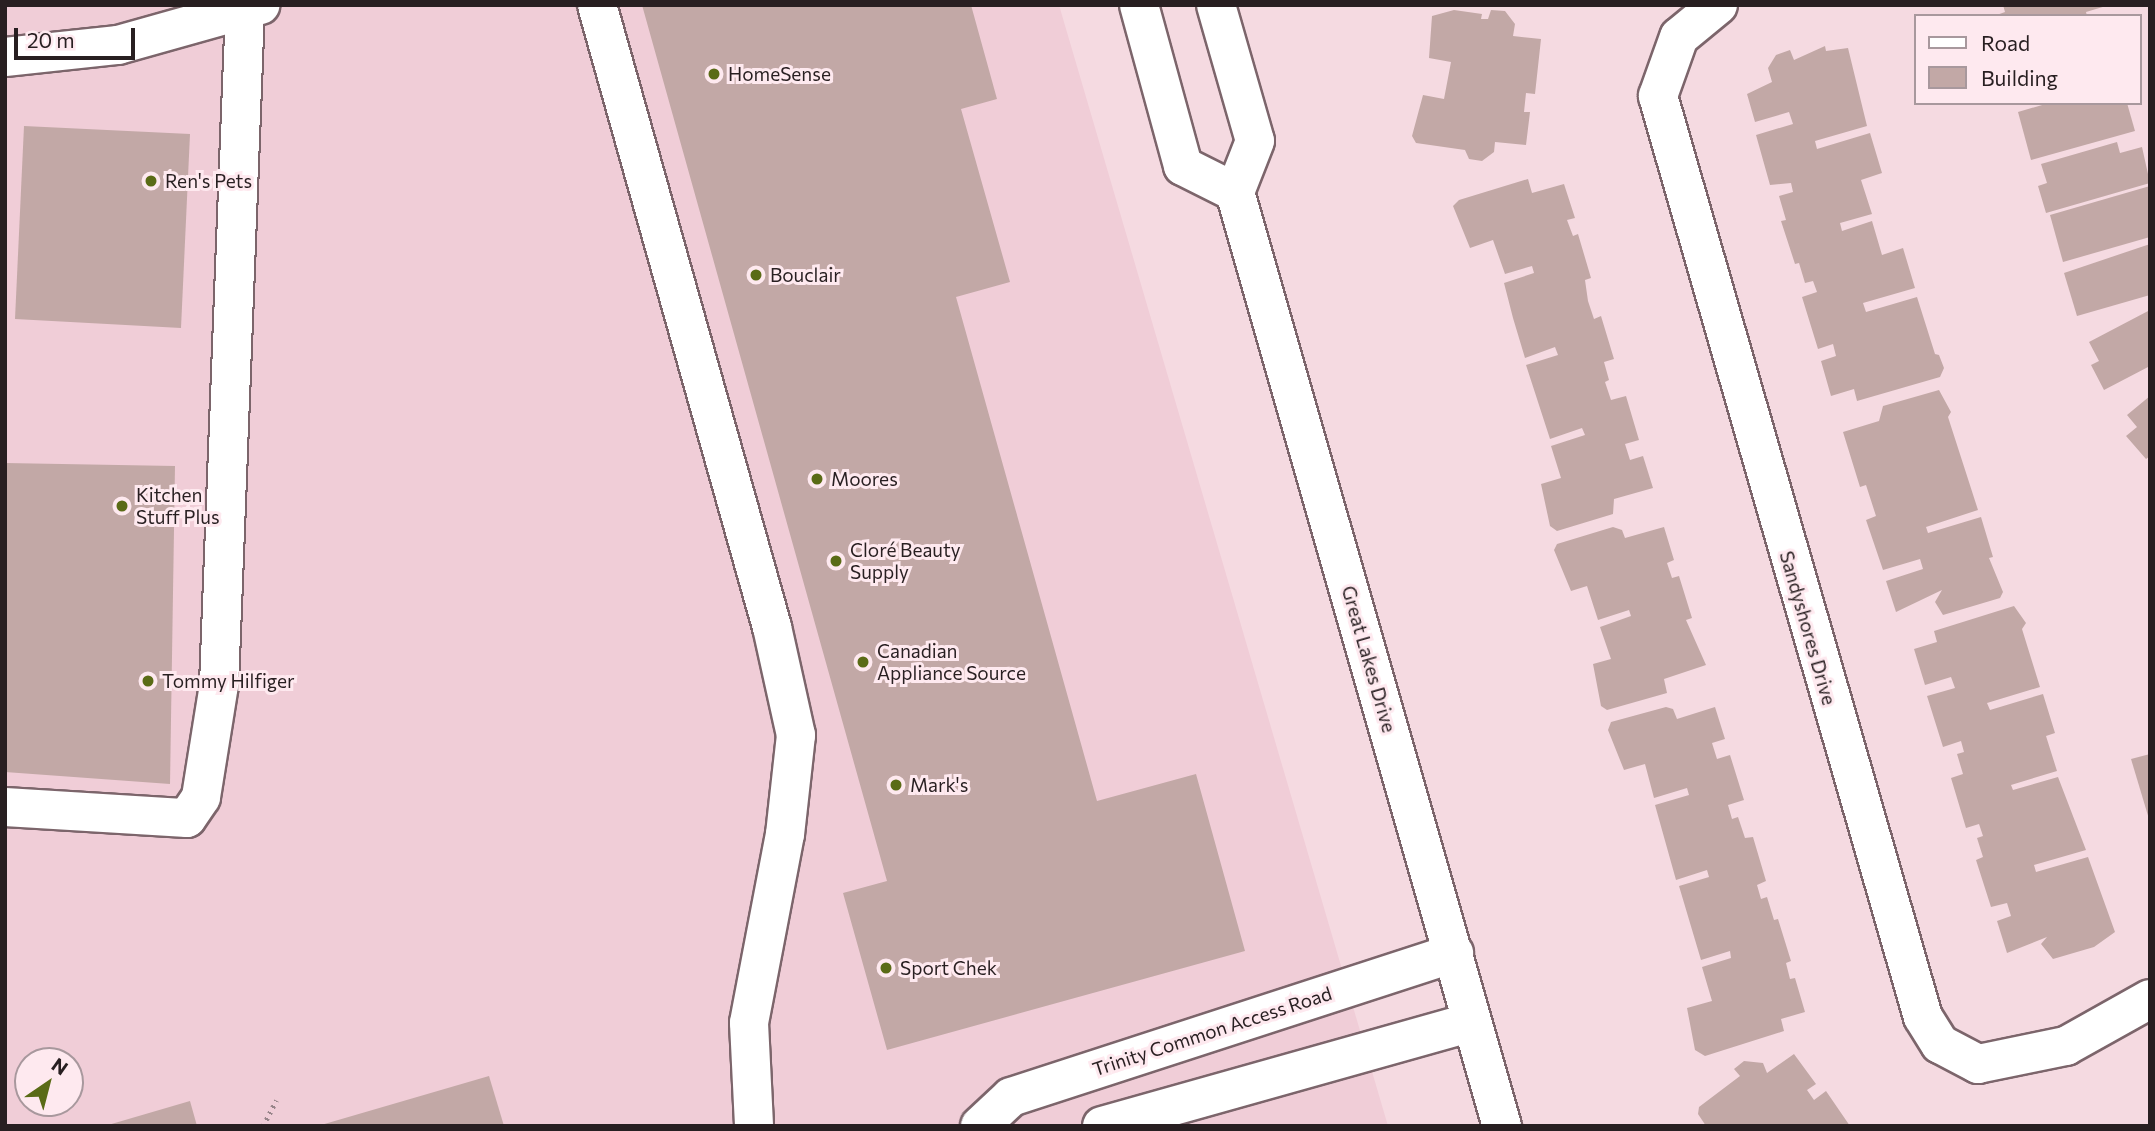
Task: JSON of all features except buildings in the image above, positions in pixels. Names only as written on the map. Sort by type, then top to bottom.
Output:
[{"type":"street","points":[[597,5],[758,575],[796,735],[785,834],[749,1023],[754,1126]]},
{"type":"street","points":[[1139,5],[1184,166],[1236,192],[1255,141],[1216,5]]},
{"type":"street","name":"Sandyshores Drive","points":[[1718,5],[1679,37],[1658,96],[1923,1017],[1940,1044],[1978,1064],[2066,1046],[2150,999]]},
{"type":"street","points":[[5,57],[118,45],[252,7],[219,685],[201,797],[187,817],[5,807]]},
{"type":"street","name":"Great Lakes Drive","points":[[1236,192],[1502,1126]]},
{"type":"street","name":"Trinity Common Access Road","points":[[980,1126],[1011,1097],[1454,953]]},
{"type":"street","points":[[1102,1126],[1472,1022]]},
{"type":"path","points":[[263,1126],[276,1100]]},
{"type":"shaded area","points":[[5,5],[1059,5],[1388,1126],[5,1126]]},
{"type":"place","name":"HomeSense","points":[[714,74]]},
{"type":"place","name":"Ren's Pets","points":[[151,181]]},
{"type":"place","name":"Bouclair","points":[[756,275]]},
{"type":"place","name":"Moores","points":[[817,479]]},
{"type":"place","name":"Kitchen Stuff Plus","points":[[122,506]]},
{"type":"place","name":"Cloré Beauty Supply","points":[[836,561]]},
{"type":"place","name":"Canadian Appliance Source","points":[[863,662]]},
{"type":"place","name":"Tommy Hilfiger","points":[[148,681]]},
{"type":"place","name":"Mark's","points":[[896,785]]},
{"type":"place","name":"Sport Chek","points":[[886,968]]}]
